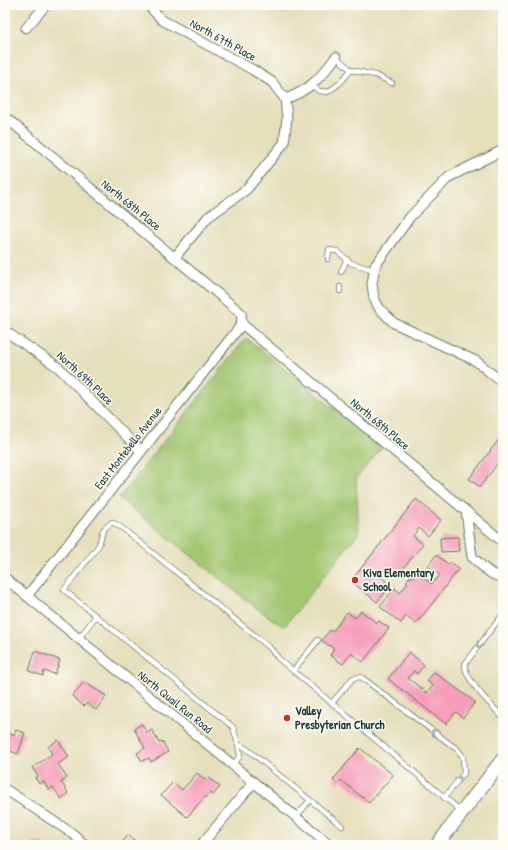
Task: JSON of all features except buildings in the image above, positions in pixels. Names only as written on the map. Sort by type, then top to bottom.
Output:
[{"type":"street","points":[[26,28],[46,5]]},
{"type":"street","name":"North 67th Place","points":[[148,5],[162,20],[272,82],[285,99]]},
{"type":"street","points":[[175,257],[208,217],[246,189],[284,143],[287,118],[285,99],[299,94],[312,85],[322,76],[336,57]]},
{"type":"street","name":"North 68th Place","points":[[5,117],[241,313],[242,324],[503,542]]},
{"type":"street","points":[[503,150],[450,177],[410,217],[375,266],[372,284],[374,298],[384,315],[394,323],[476,362],[503,383]]},
{"type":"street","name":"East Montebello Avenue","points":[[27,596],[242,324]]},
{"type":"street","name":"North 69th Place","points":[[5,331],[58,367],[141,451]]},
{"type":"street","points":[[466,511],[472,557],[493,575],[499,577],[503,576]]},
{"type":"street","name":"North Quail Run Road","points":[[5,578],[330,845]]},
{"type":"street","points":[[437,845],[503,759]]},
{"type":"street","points":[[201,845],[254,782]]},
{"type":"street","points":[[5,789],[73,834],[84,845]]},
{"type":"lane","points":[[336,57],[351,70],[375,75],[392,83]]},
{"type":"lane","points":[[312,85],[319,91],[328,92],[340,83],[351,70]]},
{"type":"lane","points":[[328,259],[329,250],[337,251],[358,266],[374,270]]},
{"type":"lane","points":[[341,272],[347,259]]},
{"type":"lane","points":[[233,765],[240,756],[233,727],[64,590],[99,545],[103,530],[112,522],[122,528],[263,643],[293,671],[462,812]]},
{"type":"lane","points":[[503,614],[464,664],[464,670],[469,678],[503,717]]},
{"type":"lane","points":[[79,638],[96,616]]},
{"type":"lane","points":[[293,671],[318,640]]},
{"type":"lane","points":[[332,703],[353,678],[361,677],[458,750],[463,757],[464,773],[444,798]]},
{"type":"lane","points":[[238,744],[247,749],[342,826]]},
{"type":"lane","points":[[296,817],[310,800]]},
{"type":"green space","points":[[246,338],[382,447],[356,479],[359,532],[284,627],[255,607],[119,498]]},
{"type":"place","name":"Kiva Elementary School","points":[[355,580]]},
{"type":"place","name":"Valley Presbyterian Church","points":[[287,718]]}]
